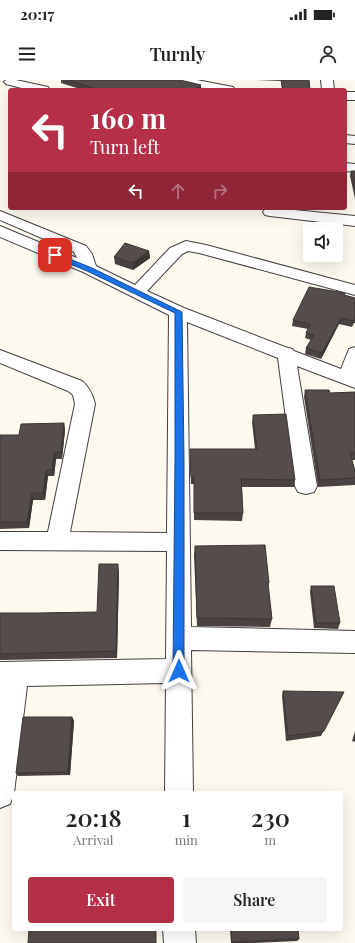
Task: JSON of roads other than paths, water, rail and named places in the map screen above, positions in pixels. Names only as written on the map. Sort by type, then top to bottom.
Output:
[{"type":"street","points":[[184,80],[220,88]]},
{"type":"street","points":[[7,84],[28,82],[40,88]]},
{"type":"street","points":[[270,212],[335,213],[355,221]]},
{"type":"street","points":[[0,215],[80,249],[84,254],[90,269]]},
{"type":"street","points":[[0,231],[90,269],[178,312],[286,353],[351,380],[355,353]]},
{"type":"street","points":[[137,292],[176,251],[186,246],[200,248],[355,290]]},
{"type":"street","points":[[178,312],[179,791]]},
{"type":"street","points":[[286,353],[306,486]]},
{"type":"street","points":[[0,356],[75,386],[80,389],[84,396],[85,404],[58,541]]},
{"type":"street","points":[[0,541],[179,542]]},
{"type":"street","points":[[179,638],[355,642]]},
{"type":"street","points":[[0,794],[8,674],[179,671]]},
{"type":"street","points":[[180,931],[180,943]]}]
